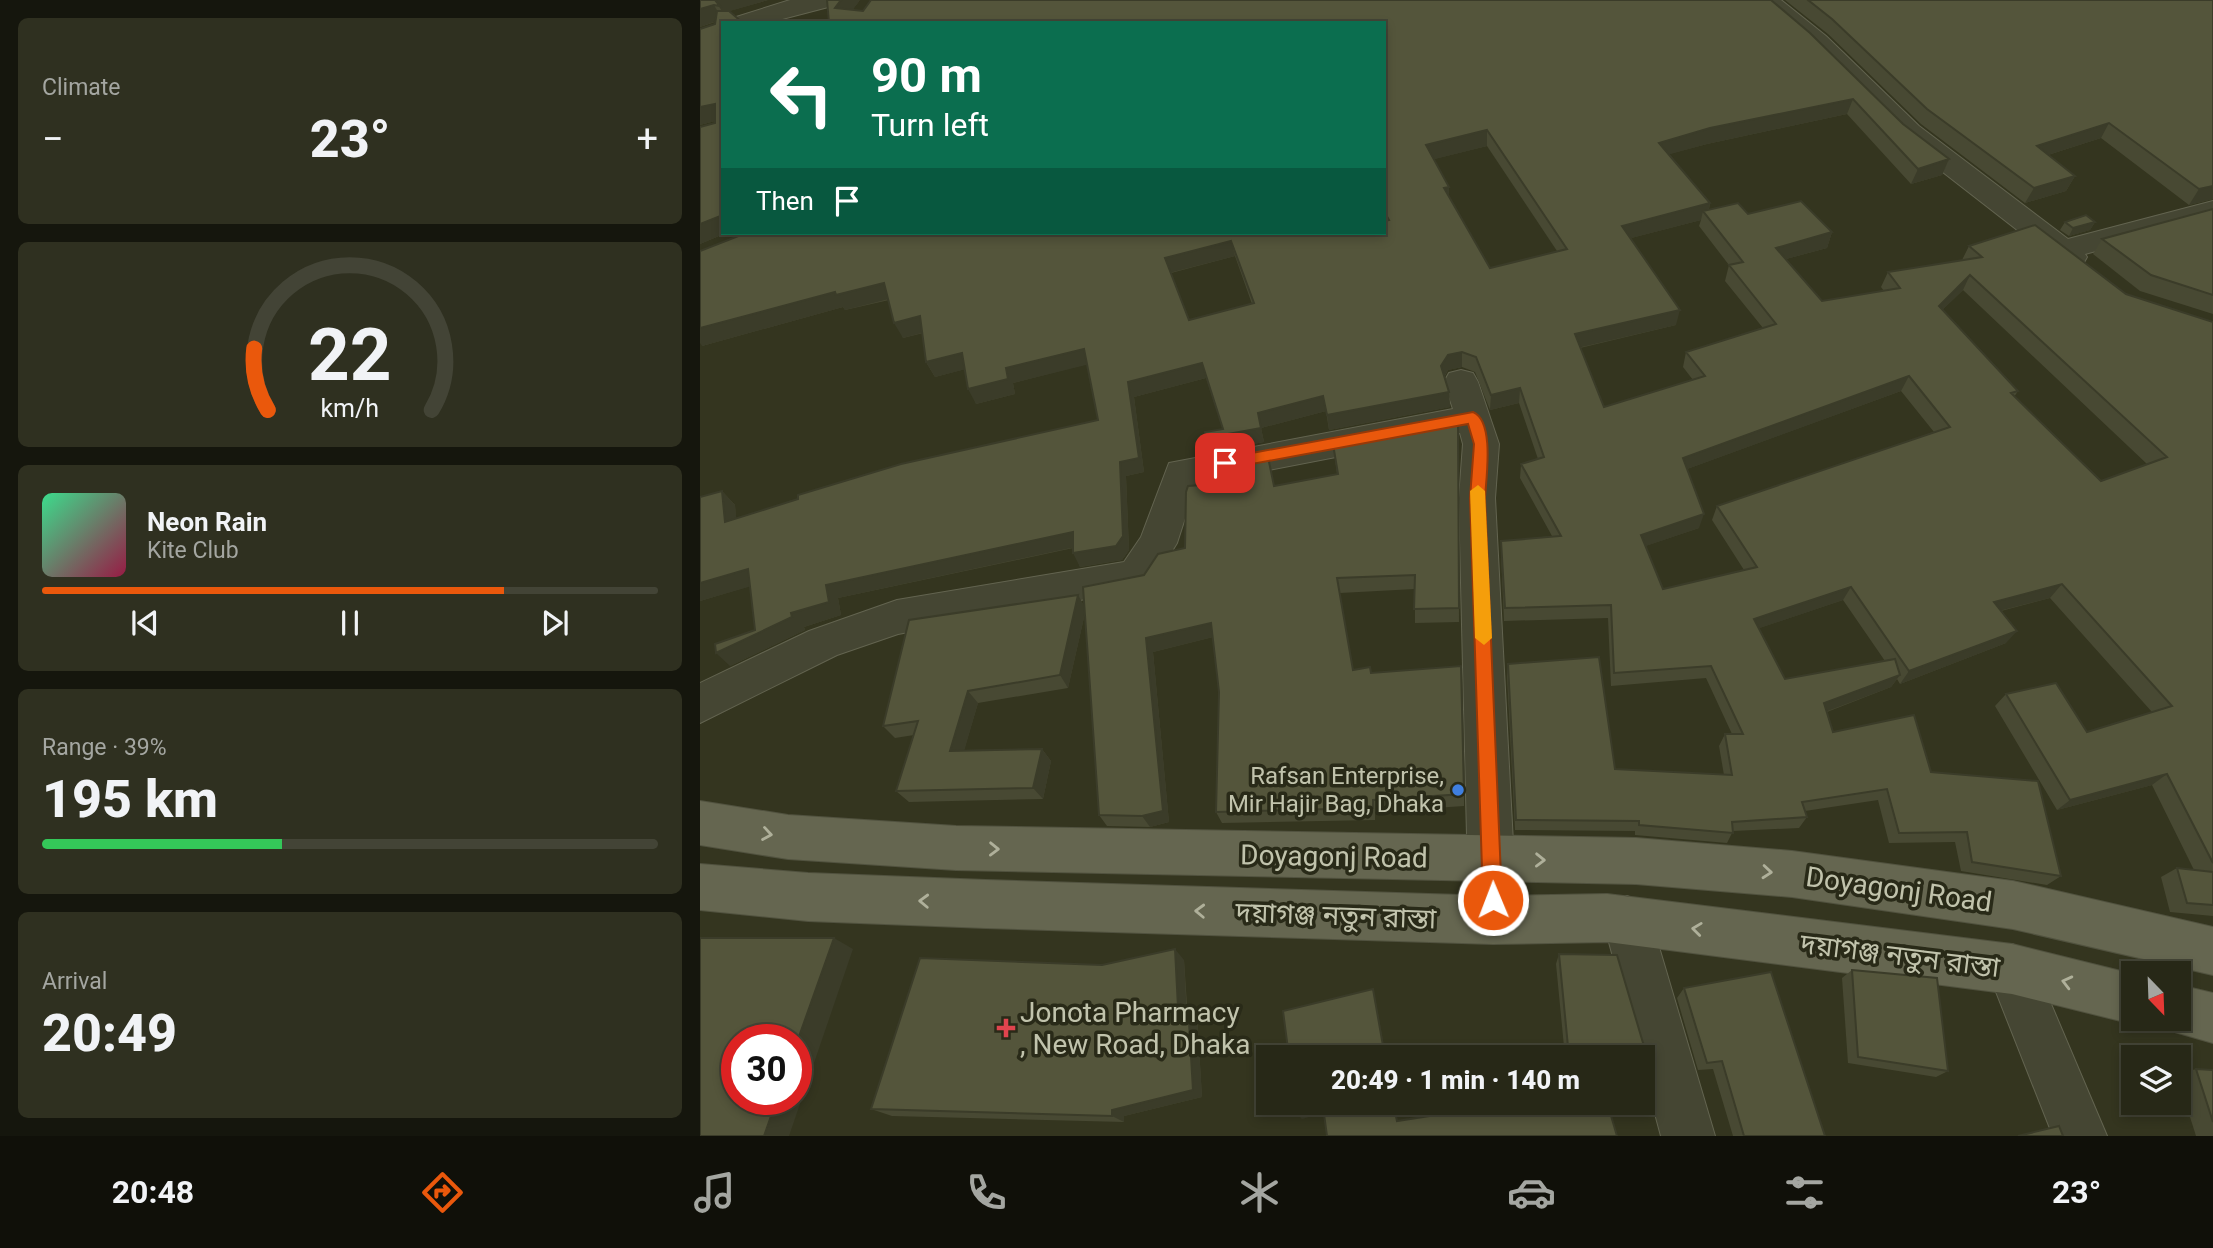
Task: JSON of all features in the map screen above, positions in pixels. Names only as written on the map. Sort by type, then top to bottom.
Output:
[{"type":"main road","name":"Doyagonj Road","points":[[700,823],[788,836],[956,848],[1636,861],[1792,874],[2013,905],[2213,951]]},
{"type":"main road","name":"দয়াগঞ্জ নতুন রাস্তা","points":[[700,887],[808,897],[1493,919],[1627,920],[2012,969],[2121,996]]},
{"type":"main road","points":[[2191,1013],[2213,1018]]},
{"type":"street","points":[[748,21],[798,5],[828,0]]},
{"type":"street","points":[[1766,0],[1818,41],[1909,132],[2096,275]]},
{"type":"street","points":[[2063,250],[2213,210]]},
{"type":"street","points":[[700,704],[823,643],[897,617],[1136,576],[1158,543],[1182,473],[1467,400],[1482,444],[1477,498],[1493,919]]},
{"type":"street","points":[[1627,920],[1688,1136]]},
{"type":"street","points":[[2012,969],[2080,1136]]},
{"type":"building","points":[[700,0],[715,0],[720,6],[700,9]]},
{"type":"building","points":[[827,0],[841,0],[835,8],[863,11],[871,0],[1771,0],[1810,33],[1903,124],[1949,159],[1918,169],[1853,99],[1710,128],[1659,143],[1710,203],[1622,226],[1680,310],[1575,334],[1604,407],[1705,376],[1686,352],[1776,324],[1729,265],[1743,262],[1703,211],[1738,203],[1748,214],[1801,201],[1832,232],[1776,248],[1822,301],[1900,288],[1888,272],[1982,257],[1969,246],[2035,225],[2126,294],[2213,322],[2213,863],[2167,774],[2070,800],[2006,694],[2056,683],[2087,732],[2172,706],[2062,584],[1994,602],[2017,631],[1909,671],[1851,587],[1754,619],[1785,679],[1895,659],[1900,675],[1824,703],[1833,732],[1914,715],[1931,772],[2038,781],[2061,876],[1972,862],[1967,832],[1899,833],[1887,789],[1802,802],[1807,817],[1732,822],[1733,833],[1639,825],[1639,821],[1516,820],[1508,664],[1599,657],[1615,769],[1732,775],[1725,734],[1743,734],[1711,666],[1614,673],[1611,605],[1505,608],[1501,541],[1561,536],[1521,464],[1544,457],[1520,388],[1491,395],[1476,357],[1462,352],[1448,355],[1441,366],[1449,392],[1327,415],[1323,396],[1258,413],[1261,428],[1206,438],[1205,432],[1223,429],[1202,363],[1128,382],[1139,458],[1120,462],[1123,536],[1116,546],[1073,553],[1073,532],[826,585],[829,602],[791,613],[792,617],[716,653],[715,644],[755,630],[748,569],[700,583],[700,497],[722,491],[725,522],[798,499],[798,495],[901,464],[1098,420],[1084,349],[1006,368],[1008,379],[968,389],[962,353],[926,362],[920,316],[894,323],[884,283],[836,295],[835,292],[700,328],[700,251],[741,235],[1386,235],[1386,221],[1389,220],[1386,215],[1386,21],[829,21]],"holes":[[[1487,130],[1567,249],[1490,268],[1444,188],[1449,187],[1426,145]],[[1231,241],[1254,303],[1189,320],[1165,258]],[[1970,275],[2167,457],[2101,481],[2011,393],[2018,391],[1939,306]],[[1909,376],[1950,427],[1717,506],[1757,567],[1663,589],[1641,535],[1704,514],[1683,458]]]},
{"type":"building","points":[[1808,0],[2213,0],[2213,186],[2199,189],[2109,123],[2037,146],[2075,176],[2034,188],[1927,109],[1832,19]]},
{"type":"building","points":[[717,11],[729,11],[741,21],[721,21],[721,216],[700,224],[700,127],[715,123],[715,104],[700,107],[700,29],[715,24]]},
{"type":"building","points":[[2213,209],[2213,295],[2151,275],[2102,239]]},
{"type":"building","points":[[2086,215],[2095,222],[2073,228],[2065,222]]},
{"type":"building","points":[[1458,420],[1459,608],[1414,609],[1415,575],[1337,578],[1353,670],[1370,667],[1371,673],[1461,666],[1464,794],[1373,800],[1373,808],[1216,812],[1219,692],[1211,623],[1146,638],[1163,811],[1142,816],[1099,815],[1083,587],[1144,575],[1158,554],[1185,548],[1186,492],[1188,486],[1214,484],[1211,467],[1268,457],[1274,486],[1338,474],[1333,444]]},
{"type":"building","points":[[1078,595],[1060,675],[968,691],[950,751],[1042,749],[1033,788],[896,791],[918,721],[883,726],[909,620]]},
{"type":"building","points":[[2177,868],[2213,872],[2213,905],[2187,903]]},
{"type":"building","points":[[700,938],[834,938],[803,1024],[721,1024],[721,1115],[771,1115],[764,1136],[700,1136]]},
{"type":"building","points":[[1175,949],[1178,1007],[1188,1005],[1193,1090],[1112,1110],[1112,1116],[871,1109],[920,958],[1102,965]]},
{"type":"building","points":[[1559,954],[1617,955],[1644,1045],[1568,1045]]},
{"type":"building","points":[[1852,970],[1937,978],[1948,1071],[1858,1057]]},
{"type":"building","points":[[1771,972],[1825,1136],[1744,1136],[1722,1061],[1707,1063],[1684,988]]},
{"type":"building","points":[[1373,989],[1383,1045],[1287,1045],[1283,1011]]},
{"type":"building","points":[[2196,1069],[2213,1070],[2213,1122]]},
{"type":"building","points":[[1324,1115],[1396,1115],[1397,1121],[1436,1115],[1611,1115],[1617,1136],[1327,1136]]},
{"type":"building","points":[[2059,1126],[2063,1136],[2018,1136]]},
{"type":"slow traffic","points":[[1478,491],[1484,638]]},
{"type":"place","name":"Rafsan Enterprise, Mir Hajir Bag, Dhaka","points":[[1458,790]]},
{"type":"place","name":"Jonota Pharmacy , New Road, Dhaka","points":[[1006,1028]]},
{"type":"route","points":[[1225,463],[1473,418],[1482,444],[1477,498],[1489,744],[1493,900]]}]
